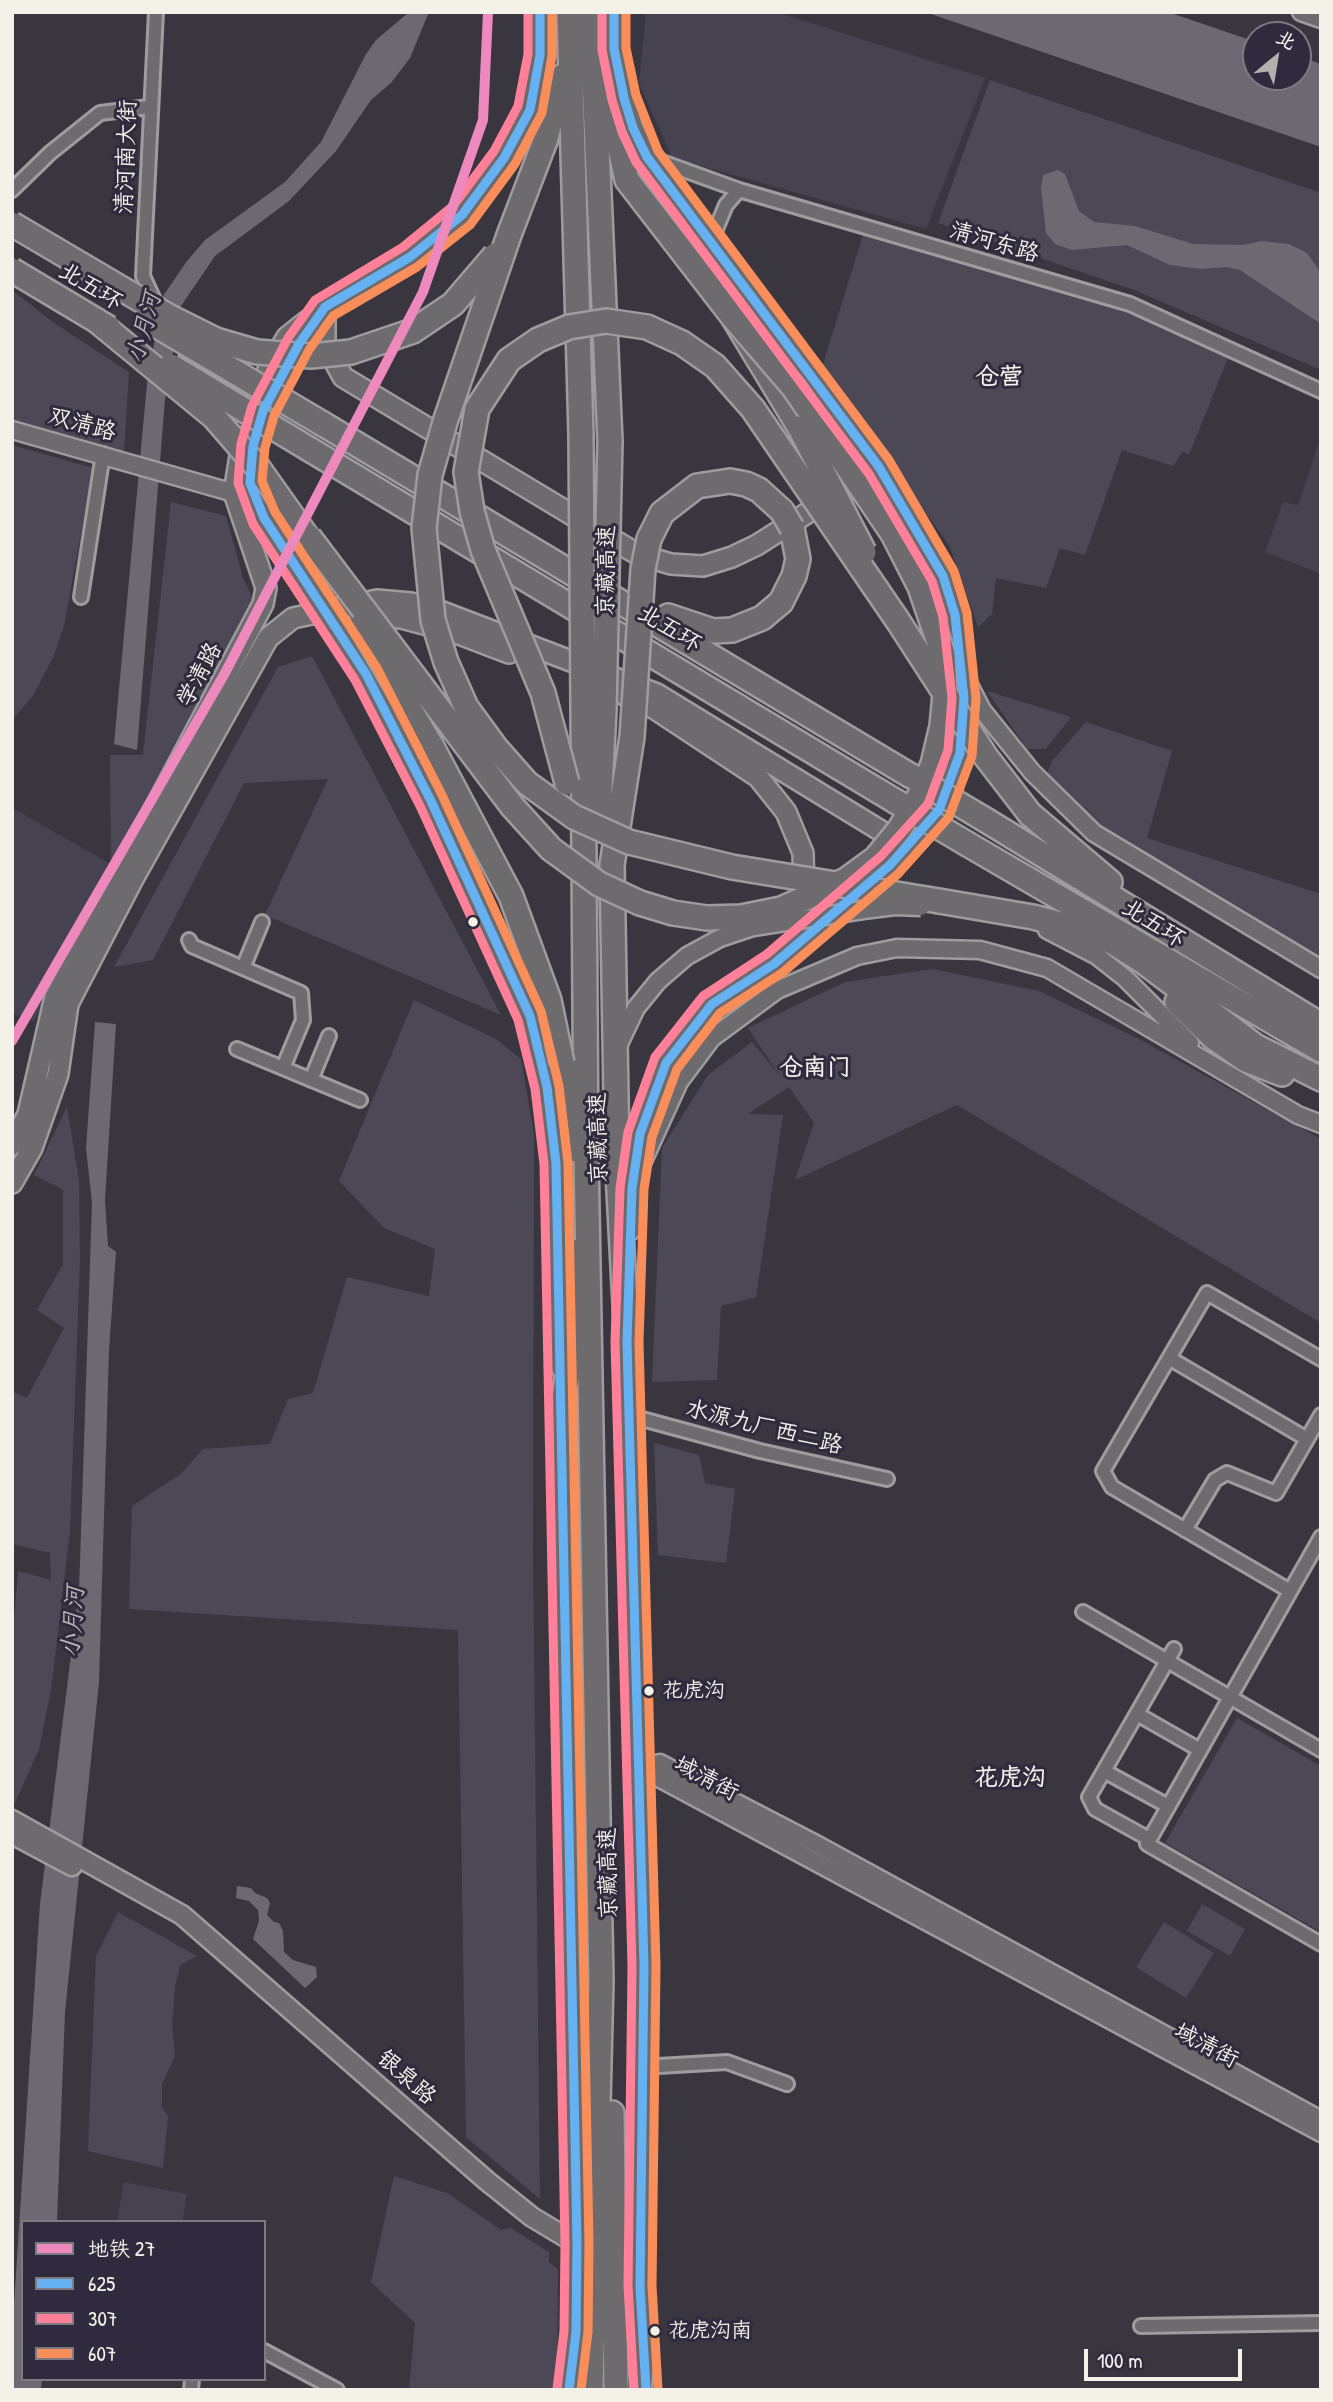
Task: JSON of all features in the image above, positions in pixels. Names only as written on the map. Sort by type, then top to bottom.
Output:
[{"type":"highway","name":"京藏高速","points":[[569,12],[580,434],[593,709],[596,858],[616,2390]]},
{"type":"highway","name":"京藏高速","points":[[591,12],[610,441],[593,709],[586,1182],[601,1981],[591,2390]]},
{"type":"highway","points":[[96,320],[214,417],[259,469],[512,806],[551,849],[599,884],[640,903],[673,913],[707,918],[741,917],[781,909],[846,880],[876,858],[899,830],[919,797],[933,764],[942,726],[945,694],[943,654],[929,609],[893,534],[794,388],[733,317],[627,180],[600,61],[590,36]]},
{"type":"highway","points":[[570,53],[545,141],[509,235],[446,419],[430,475],[424,528],[433,620],[446,662],[466,707],[496,748],[527,783],[574,817],[629,842],[732,867],[939,905],[1033,917],[1079,929],[1142,969],[1213,1037],[1246,1060],[1275,1073],[1321,1080]]},
{"type":"highway","points":[[12,224],[168,316],[216,340],[257,352],[311,356],[351,352],[413,331],[453,304],[482,273],[509,235]]},
{"type":"highway","name":"北五环","points":[[12,241],[515,536],[1321,1025]]},
{"type":"highway","name":"北五环","points":[[12,270],[895,801],[1321,1050]]},
{"type":"highway","points":[[733,317],[800,428],[898,621]]},
{"type":"highway","points":[[562,1413],[572,1342],[567,783],[543,693],[483,550],[472,511],[466,472],[477,409],[509,360],[538,340],[569,327],[606,321],[647,327],[681,343],[715,366],[753,410],[898,621],[986,757],[1030,814],[1077,856],[1200,953]]},
{"type":"highway","points":[[515,536],[659,612],[713,631],[750,625],[781,602],[790,590],[798,559],[787,519],[759,491],[746,484],[730,481],[697,486],[662,513],[649,539],[643,569],[632,737],[612,865],[617,1154],[627,1342]]},
{"type":"highway","points":[[309,537],[431,745],[511,896],[549,1000],[562,1062],[571,1135]]},
{"type":"highway","points":[[639,2390],[643,2347]]},
{"type":"main road","points":[[293,618],[275,605],[266,588],[234,493],[244,433],[269,368],[287,337],[325,307],[410,257],[462,215],[504,158],[530,110],[540,55],[540,12]]},
{"type":"main road","points":[[614,12],[614,49],[624,98],[648,157],[879,467],[943,576],[955,615],[963,673],[960,753],[939,810],[908,847],[774,964],[712,1004],[685,1035],[666,1063],[640,1134],[632,1188],[627,1342],[644,1966],[641,2067],[643,2347],[646,2390]]},
{"type":"main road","points":[[325,307],[325,344],[343,377],[637,554],[671,564],[703,566],[757,545],[879,467]]},
{"type":"main road","points":[[325,307],[299,344],[263,411],[253,446],[250,482],[264,518],[366,674],[425,789],[530,1016],[547,1087],[556,1163],[577,2244],[576,2333],[569,2390]]},
{"type":"main road","name":"学清路","points":[[12,1145],[28,1114],[55,997],[258,616],[266,588]]},
{"type":"main road","name":"学清路","points":[[12,1183],[32,1148],[58,1074],[68,1004],[133,879],[268,638],[293,618],[377,600],[411,603],[440,611],[657,694],[908,847]]},
{"type":"main road","points":[[323,610],[401,618],[454,632],[646,703],[758,776],[786,812],[803,853],[806,883],[801,913],[774,964]]},
{"type":"main road","name":"银泉路","points":[[18,1830],[110,1880],[210,1941],[487,2181],[532,2217],[577,2244]]},
{"type":"street","name":"清河南大街","points":[[155,300],[143,276],[149,107],[156,12]]},
{"type":"street","points":[[1301,12],[1321,19]]},
{"type":"street","points":[[12,190],[50,153],[100,113],[149,107]]},
{"type":"street","name":"清河东路","points":[[648,157],[739,190],[1130,304],[1321,391]]},
{"type":"street","points":[[711,241],[726,205],[739,190]]},
{"type":"street","name":"双清路","points":[[12,430],[234,493]]},
{"type":"street","points":[[81,597],[103,454]]},
{"type":"street","points":[[963,673],[982,710],[1032,772],[1094,832],[1321,969]]},
{"type":"street","points":[[616,1052],[636,1009],[658,981],[687,956],[720,938],[753,927],[863,909],[939,905],[1030,924],[1064,936],[1125,978],[1206,1059]]},
{"type":"street","points":[[243,968],[262,922]]},
{"type":"street","points":[[189,940],[192,946],[301,993],[303,1020],[284,1068]]},
{"type":"street","points":[[632,1188],[679,1082],[712,1038],[777,990],[857,956],[897,948],[980,950],[1047,968],[1298,1115],[1321,1124]]},
{"type":"street","points":[[311,1080],[329,1035]]},
{"type":"street","points":[[237,1049],[360,1100]]},
{"type":"street","points":[[1290,1591],[1112,1487],[1102,1471],[1208,1293],[1321,1359]]},
{"type":"street","points":[[1169,1358],[1307,1439]]},
{"type":"street","points":[[1185,1530],[1215,1480],[1227,1473],[1276,1493],[1321,1415]]},
{"type":"street","name":"水源九厂西二路","points":[[631,1416],[760,1451],[887,1479]]},
{"type":"street","points":[[1321,1537],[1317,1553],[1290,1591],[1147,1844],[1321,1944]]},
{"type":"street","points":[[1083,1612],[1171,1655],[1230,1697],[1321,1750]]},
{"type":"street","points":[[1149,1839],[1091,1805],[1089,1797],[1171,1655]]},
{"type":"street","points":[[1137,1714],[1200,1751]]},
{"type":"street","name":"域清街","points":[[640,1768],[660,1763],[816,1844],[1321,2120]]},
{"type":"street","name":"域清街","points":[[640,1768],[1321,2133]]},
{"type":"street","points":[[1104,1771],[1168,1807]]},
{"type":"street","points":[[641,2067],[727,2062],[787,2084]]},
{"type":"street","points":[[1141,2326],[1321,2323]]},
{"type":"street","points":[[266,2352],[337,2390]]},
{"type":"shaded area","points":[[409,12],[429,12],[410,58],[391,83],[371,100],[336,151],[289,201],[215,256],[181,306],[165,399],[137,750],[114,744],[147,383],[163,296],[205,240],[285,182],[321,142],[366,54],[376,40]]},
{"type":"shaded area","points":[[646,12],[776,12],[985,78],[926,229],[672,158],[639,83]]},
{"type":"shaded area","points":[[925,12],[1168,12],[1242,37],[1242,91],[1312,91],[1312,61],[1321,64],[1321,147]]},
{"type":"shaded area","points":[[990,80],[1321,193],[1321,370],[1134,290],[938,223]]},
{"type":"shaded area","points":[[1058,170],[1065,174],[1079,211],[1094,222],[1135,226],[1193,244],[1244,245],[1262,241],[1289,244],[1307,253],[1321,273],[1321,324],[1240,270],[1170,265],[1127,245],[1072,250],[1055,244],[1046,233],[1041,187],[1043,175]]},
{"type":"shaded area","points":[[864,232],[1121,308],[1230,353],[1189,455],[1183,451],[1173,466],[1122,450],[1085,555],[1060,548],[1046,588],[996,578],[992,614],[978,627],[950,547],[822,367]]},
{"type":"shaded area","points":[[12,290],[54,323],[129,372],[124,453],[12,422]]},
{"type":"shaded area","points":[[1321,436],[1321,574],[1265,552],[1283,502],[1298,505]]},
{"type":"shaded area","points":[[12,445],[93,468],[64,626],[54,655],[33,696],[12,720]]},
{"type":"shaded area","points":[[171,502],[226,516],[243,578],[253,599],[111,875],[110,755],[143,755]]},
{"type":"shaded area","points":[[312,656],[501,1015],[265,915],[328,779],[244,783],[153,960],[114,967],[278,667]]},
{"type":"shaded area","points":[[987,691],[1071,717],[1046,749],[1027,749]]},
{"type":"shaded area","points":[[1086,722],[1172,751],[1147,838],[1321,894],[1321,965],[1102,828],[1047,774],[1052,761]]},
{"type":"shaded area","points":[[12,808],[109,863],[34,1022],[12,1013]]},
{"type":"shaded area","points":[[932,969],[1039,991],[1139,1039],[1321,1139],[1321,1323],[957,1105],[795,1180],[814,1123],[789,1087],[748,1114],[783,1115],[756,1297],[721,1306],[717,1380],[652,1382],[662,1148],[708,1075],[752,1042],[780,1076],[748,1028],[845,982]]},
{"type":"shaded area","points":[[414,1000],[496,1039],[521,1059],[534,1135],[533,1553],[540,2199],[466,2137],[458,1630],[129,1609],[132,1506],[181,1474],[203,1449],[270,1444],[288,1399],[313,1393],[347,1277],[429,1296],[435,1249],[384,1228],[339,1181]]},
{"type":"shaded area","points":[[95,1022],[116,1024],[105,1200],[108,1246],[116,1252],[109,1350],[99,1682],[65,2012],[57,2220],[21,2220],[21,2381],[42,2381],[41,2390],[12,2390],[12,2335],[40,1904],[79,1591],[92,1203],[86,1148]]},
{"type":"shaded area","points":[[67,1107],[79,1180],[80,1257],[70,1531],[51,1690],[39,1749],[15,1803],[12,1801],[12,1643],[18,1571],[51,1580],[50,1553],[12,1544],[12,1391],[27,1398],[64,1328],[37,1310],[63,1264],[63,1190],[34,1175]]},
{"type":"shaded area","points":[[654,1443],[699,1455],[705,1483],[735,1489],[726,1563],[658,1555]]},
{"type":"shaded area","points":[[1237,1718],[1321,1766],[1321,1932],[1165,1843]]},
{"type":"shaded area","points":[[237,1886],[251,1888],[255,1893],[267,1898],[270,1903],[267,1915],[279,1923],[283,1931],[284,1952],[293,1960],[316,1967],[317,1977],[305,1988],[253,1939],[259,1921],[258,1910],[249,1901],[236,1898]]},
{"type":"shaded area","points":[[1202,1904],[1245,1929],[1230,1956],[1187,1931]]},
{"type":"shaded area","points":[[118,1912],[197,1956],[180,1965],[175,1987],[172,2024],[175,2056],[162,2084],[162,2107],[168,2117],[163,2168],[88,2151],[96,1956]]},
{"type":"shaded area","points":[[1164,1922],[1214,1953],[1186,1998],[1136,1967]]},
{"type":"shaded area","points":[[394,2176],[447,2193],[501,2230],[510,2228],[549,2252],[549,2262],[558,2269],[557,2390],[409,2390],[415,2323],[371,2282]]},
{"type":"shaded area","points":[[124,2182],[187,2194],[182,2220],[117,2220]]},
{"type":"metro line","name":"27","points":[[12,1041],[225,673],[423,292],[483,120],[488,12]]},
{"type":"transit line","name":"307","points":[[528,12],[528,54],[518,106],[494,151],[453,206],[403,247],[315,300],[288,338],[252,406],[241,444],[238,483],[253,524],[355,680],[420,806],[518,1020],[535,1089],[544,1164],[565,2244],[564,2331],[557,2389]]},
{"type":"transit line","name":"625","points":[[540,12],[540,55],[530,110],[504,158],[462,215],[410,257],[325,307],[299,344],[263,411],[253,446],[250,483],[264,518],[366,674],[431,801],[530,1016],[547,1087],[556,1163],[577,2244],[576,2332],[569,2390]]},
{"type":"transit line","name":"607","points":[[552,12],[552,56],[542,113],[515,164],[470,225],[417,267],[333,316],[309,350],[274,416],[265,448],[262,481],[275,512],[377,668],[442,795],[541,1011],[559,1086],[568,1163],[589,2244],[588,2332],[581,2390]]},
{"type":"transit line","name":"307","points":[[602,12],[602,50],[612,100],[622,132],[636,162],[869,474],[932,581],[943,617],[952,698],[948,750],[928,804],[881,856],[767,954],[703,996],[655,1057],[628,1132],[620,1188],[615,1342],[632,1966],[628,2286],[634,2390]]},
{"type":"transit line","name":"625","points":[[614,12],[614,49],[624,98],[633,128],[647,157],[879,467],[943,576],[955,615],[964,698],[960,753],[939,810],[890,865],[774,964],[712,1004],[666,1063],[640,1134],[632,1188],[627,1342],[644,1966],[640,2286],[646,2390]]},
{"type":"transit line","name":"607","points":[[626,12],[626,48],[636,95],[658,151],[889,460],[954,571],[967,613],[976,698],[972,756],[949,817],[898,874],[782,973],[720,1013],[677,1069],[652,1137],[644,1189],[639,1342],[656,1966],[652,2286],[658,2389]]},
{"type":"place","name":"花虎沟","points":[[649,1691]]},
{"type":"place","name":"花虎沟南","points":[[655,2331]]},
{"type":"district","name":"仓营","points":[[999,378]]},
{"type":"district","name":"仓南门","points":[[815,1069]]},
{"type":"district","name":"花虎沟","points":[[1010,1779]]},
{"type":"water label","name":"小月河","points":[[145,328]]},
{"type":"water label","name":"小月河","points":[[74,1622]]}]
